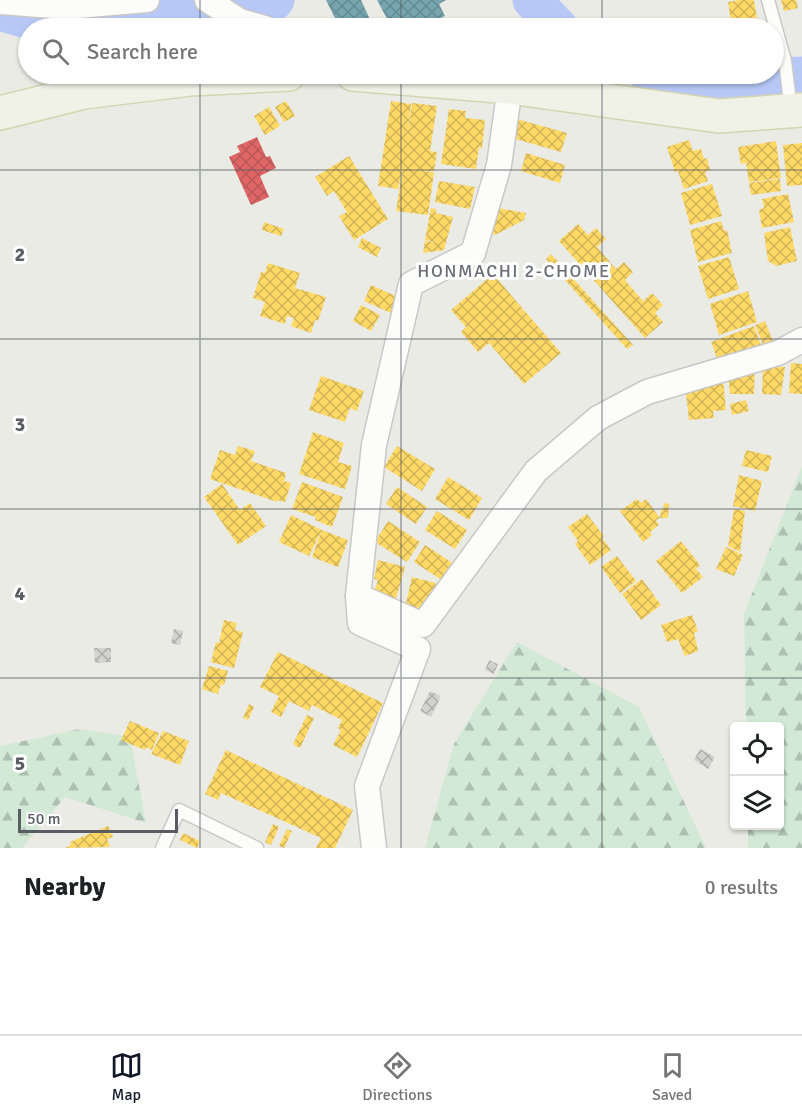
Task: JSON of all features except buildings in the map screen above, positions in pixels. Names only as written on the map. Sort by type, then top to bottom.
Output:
[{"type":"main road","points":[[0,113],[84,92],[149,84]]},
{"type":"main road","points":[[474,84],[719,116],[794,103]]},
{"type":"street","points":[[0,2],[66,7],[147,0]]},
{"type":"street","points":[[207,0],[235,18]]},
{"type":"street","points":[[374,848],[368,786],[418,649],[360,623],[358,596],[374,445],[411,284],[473,253],[499,165],[510,87]]},
{"type":"street","points":[[358,596],[423,625],[536,471],[598,418],[647,392],[778,353],[802,340]]},
{"type":"lane","points":[[768,0],[773,18]]},
{"type":"lane","points":[[784,57],[794,103]]},
{"type":"lane","points":[[162,848],[180,810],[257,848]]},
{"type":"green space","points":[[802,466],[802,848],[748,848],[748,830],[784,830],[784,722],[746,722],[744,614]]},
{"type":"green space","points":[[517,642],[639,707],[706,848],[425,848],[454,744]]},
{"type":"green space","points":[[79,729],[130,737],[146,823],[65,797],[22,848],[0,848],[0,746]]},
{"type":"waterway","points":[[231,10],[263,12],[275,0]]},
{"type":"waterway","points":[[532,0],[549,18]]},
{"type":"waterway","points":[[130,18],[197,7],[209,8]]},
{"type":"waterway","points":[[0,11],[23,18]]},
{"type":"waterway","points":[[784,77],[802,76]]},
{"type":"district","name":"HONMACHI 2-CHOME","points":[[514,271]]}]
